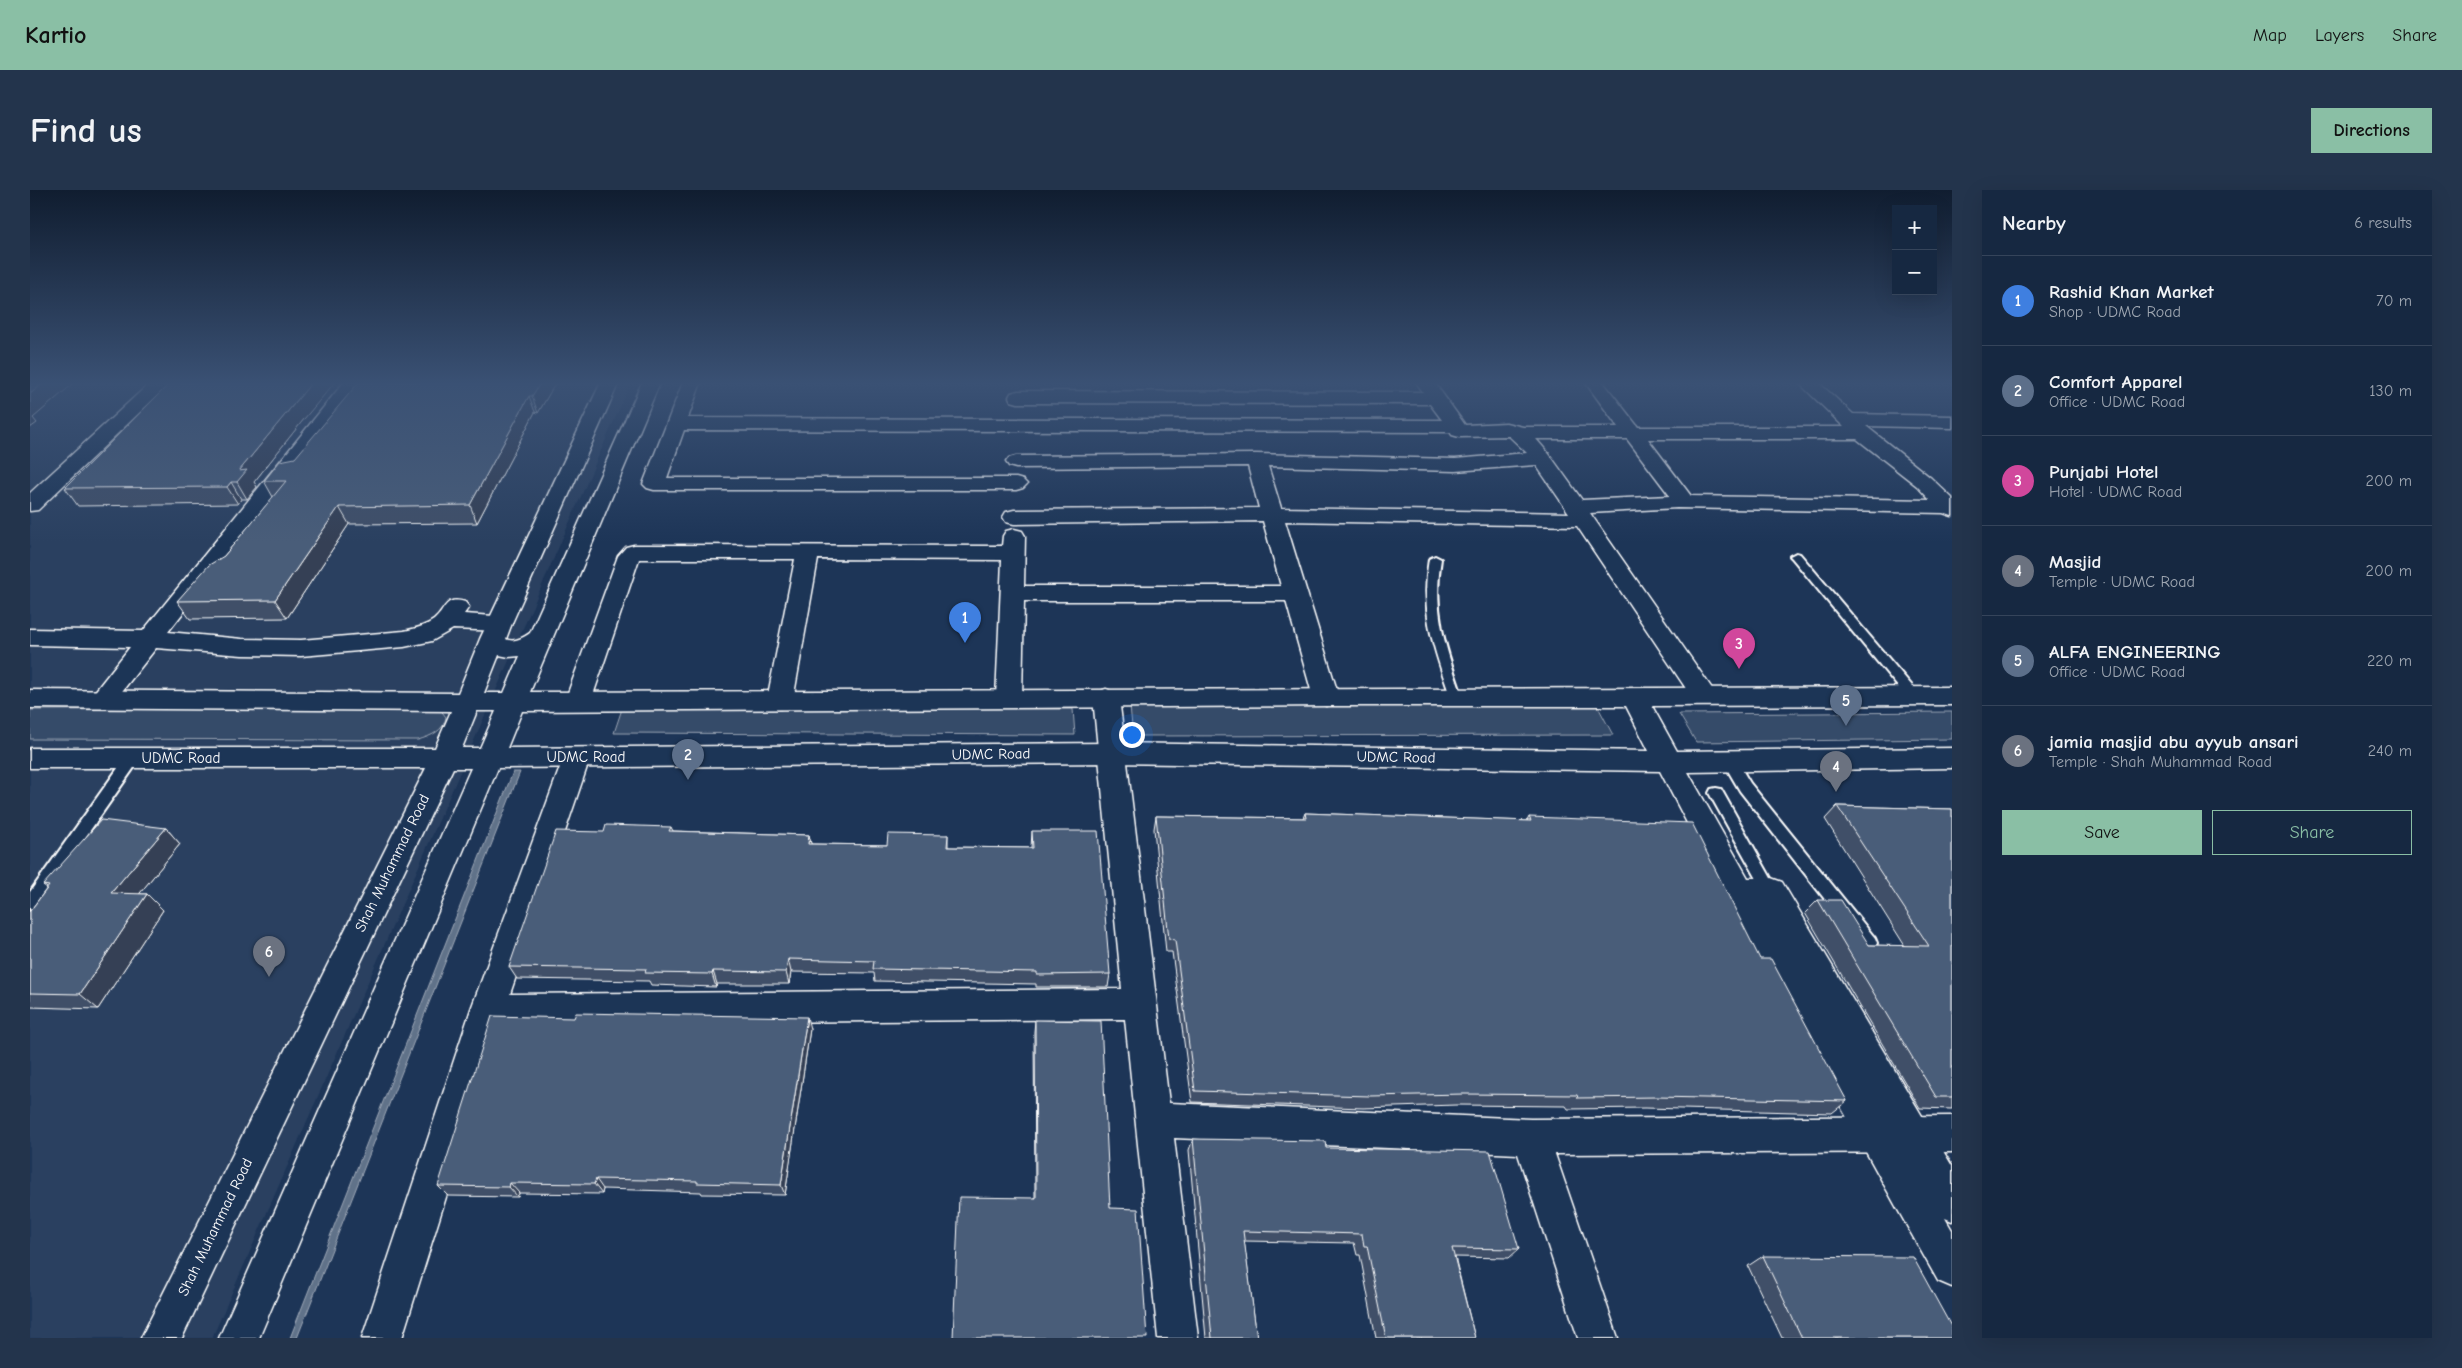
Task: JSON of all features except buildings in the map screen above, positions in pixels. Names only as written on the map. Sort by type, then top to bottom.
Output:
[{"type":"street","points":[[30,505],[105,436]]},
{"type":"street","points":[[103,698],[312,436]]},
{"type":"street","name":"Shah Muhammad Road","points":[[161,1338],[425,793],[445,756],[469,702],[496,631],[585,436]]},
{"type":"street","points":[[238,1338],[628,436]]},
{"type":"street","points":[[672,436],[654,484],[1016,484]]},
{"type":"street","points":[[1009,698],[1017,436]]},
{"type":"street","points":[[1522,436],[1542,458],[1704,696]]},
{"type":"street","points":[[1635,436],[1685,502]]},
{"type":"street","points":[[1866,436],[1924,482],[1950,508]]},
{"type":"street","points":[[1016,462],[1256,460],[1455,465],[1542,458]]},
{"type":"street","points":[[1256,460],[1326,697]]},
{"type":"street","points":[[1924,482],[1952,482]]},
{"type":"street","points":[[1014,517],[1272,514],[1581,514],[1685,502],[1950,508]]},
{"type":"street","points":[[578,701],[631,553],[637,551],[1014,553]]},
{"type":"street","points":[[780,700],[808,552]]},
{"type":"street","points":[[1012,594],[1295,593]]},
{"type":"street","points":[[30,637],[150,640],[242,647],[301,648],[404,639],[435,630],[452,614],[496,631],[501,647],[518,648],[542,637]]},
{"type":"street","points":[[30,699],[469,702],[1009,698],[1952,696]]},
{"type":"street","points":[[1634,697],[1669,761],[1913,1135],[1952,1202]]},
{"type":"street","points":[[1106,698],[1178,1338]]},
{"type":"street","name":"UDMC Road","points":[[30,758],[445,756],[576,758],[1112,753],[1730,762],[1952,758]]},
{"type":"street","points":[[382,1338],[488,1009],[576,758]]},
{"type":"street","points":[[425,793],[438,782],[455,777],[469,780],[474,789]]},
{"type":"street","points":[[1755,891],[1876,1136],[1952,1267]]},
{"type":"street","points":[[488,1009],[1140,1004]]},
{"type":"street","points":[[1153,1120],[1531,1137],[1952,1134]]},
{"type":"street","points":[[1531,1137],[1598,1338]]},
{"type":"lane","points":[[1796,556],[1913,696]]},
{"type":"lane","points":[[1435,559],[1429,584],[1430,604],[1437,641],[1457,698]]},
{"type":"lane","points":[[30,904],[133,758]]},
{"type":"lane","points":[[1730,762],[1746,787],[1869,943]]},
{"type":"lane","points":[[1716,793],[1755,891]]},
{"type":"shaded area","points":[[30,436],[608,436],[212,1338],[30,1338]]},
{"type":"shaded area","points":[[1597,705],[1613,735],[1133,736],[1130,706]]},
{"type":"shaded area","points":[[623,706],[1073,709],[1075,735],[614,733]]},
{"type":"shaded area","points":[[439,708],[446,717],[443,726],[432,735],[418,740],[30,739],[30,710]]},
{"type":"shaded area","points":[[1952,712],[1952,739],[1696,742],[1679,714]]},
{"type":"shaded area","points":[[513,772],[520,772],[297,1338],[290,1338]]},
{"type":"place","name":"Rashid Khan Market","points":[[965,643]]},
{"type":"place","name":"Punjabi Hotel","points":[[1739,669]]},
{"type":"place","name":"ALFA ENGINEERING","points":[[1846,726]]},
{"type":"place","name":"Comfort Apparel","points":[[688,780]]},
{"type":"place","name":"Masjid","points":[[1836,792]]},
{"type":"place","name":"jamia masjid abu ayyub ansari","points":[[269,977]]}]
